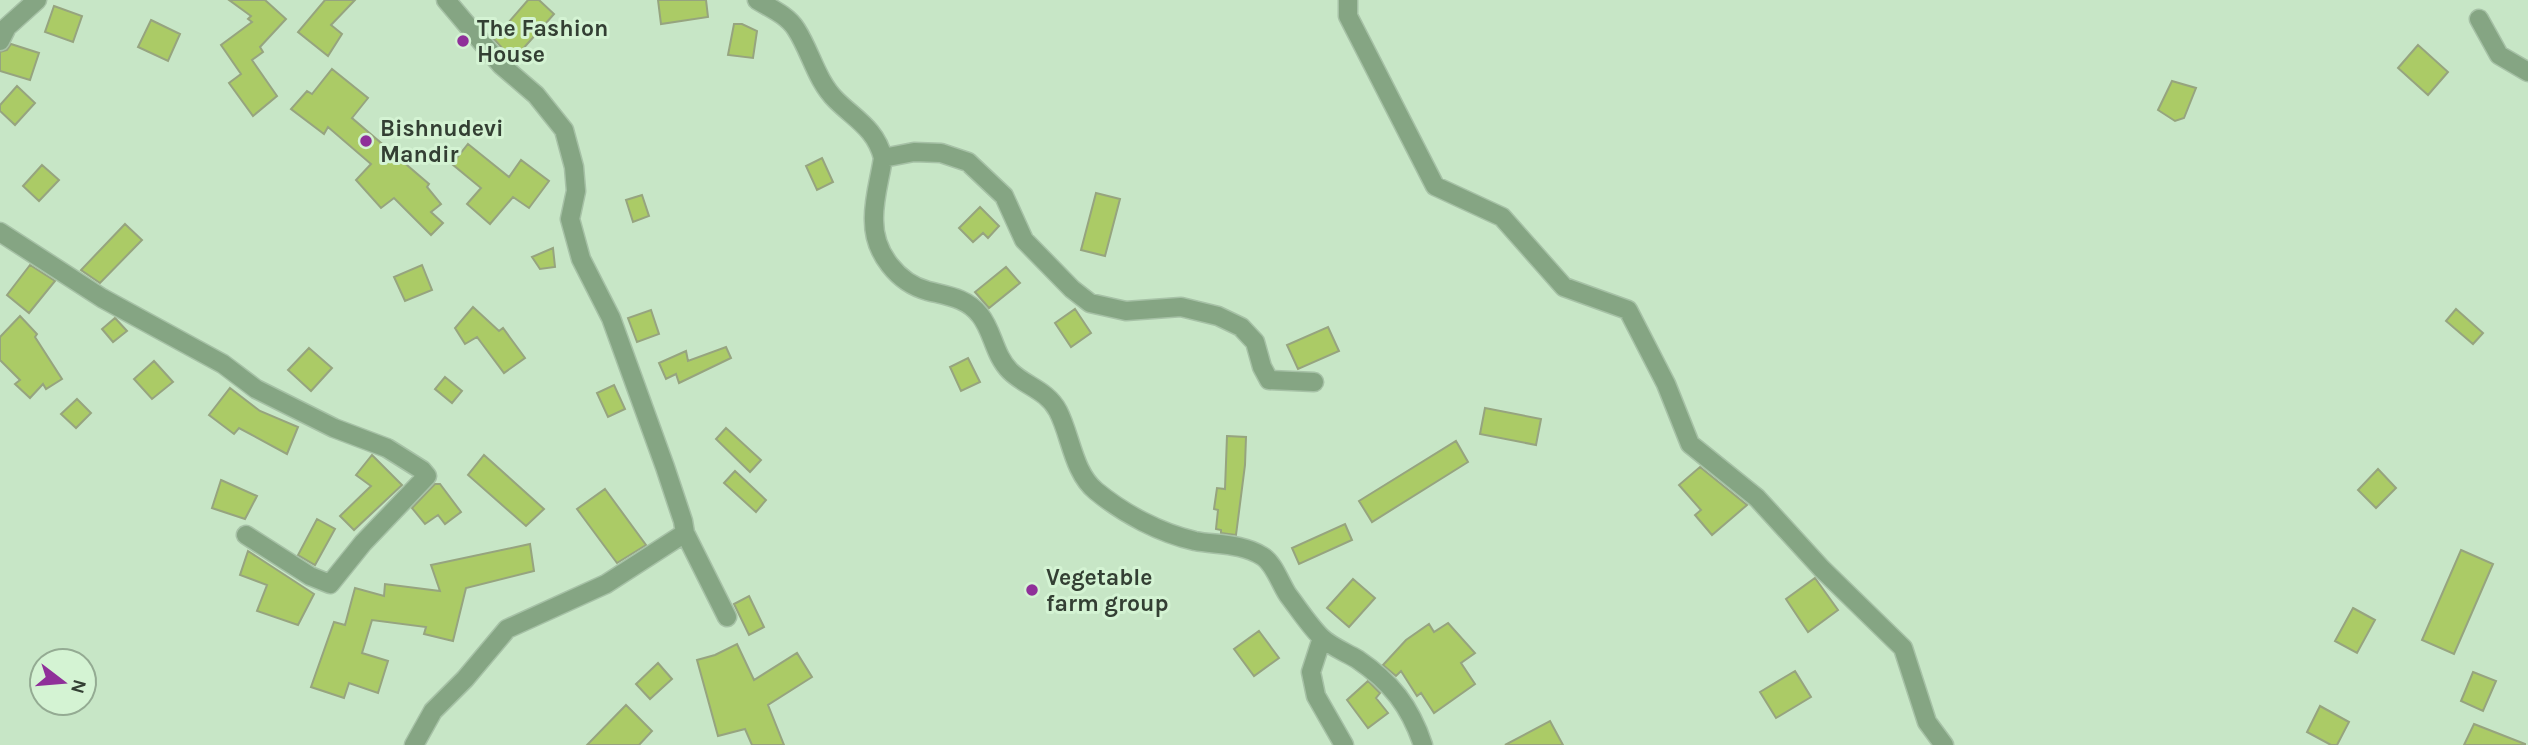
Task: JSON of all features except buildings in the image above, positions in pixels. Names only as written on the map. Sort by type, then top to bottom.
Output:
[{"type":"street","points":[[0,41],[7,27],[37,0]]},
{"type":"street","points":[[446,0],[501,65],[536,95],[564,130],[574,167],[576,191],[570,219],[582,259],[611,318],[665,467],[685,533],[727,617]]},
{"type":"street","points":[[757,0],[785,17],[796,29],[819,78],[835,99],[864,122],[881,150],[883,158],[873,222],[884,257],[901,278],[927,290],[954,296],[980,315],[1000,357],[1010,371],[1045,393],[1057,409],[1083,476],[1095,490],[1158,529],[1195,541],[1236,547],[1264,557],[1321,638],[1358,660],[1384,680],[1402,700],[1414,719],[1423,745]]},
{"type":"street","points":[[1348,0],[1348,16],[1435,186],[1502,217],[1564,287],[1628,310],[1666,384],[1690,444],[1758,498],[1822,569],[1903,648],[1927,722],[1944,745]]},
{"type":"street","points":[[2479,19],[2498,55],[2528,72]]},
{"type":"street","points":[[883,158],[914,152],[941,153],[968,162],[1004,196],[1024,240],[1072,289],[1090,303],[1126,310],[1181,307],[1218,316],[1241,327],[1255,342],[1262,368],[1269,380],[1314,382]]},
{"type":"street","points":[[0,232],[102,298],[223,364],[256,389],[334,429],[387,448],[422,470],[427,477],[363,543],[330,584],[310,576],[246,536]]},
{"type":"street","points":[[414,745],[433,710],[465,679],[507,629],[606,584],[685,533]]},
{"type":"street","points":[[1321,638],[1311,672],[1317,696],[1345,745]]},
{"type":"place","name":"The Fashion House","points":[[463,41]]},
{"type":"place","name":"Bishnudevi Mandir","points":[[366,141]]},
{"type":"place","name":"Vegetable farm group","points":[[1032,590]]}]
